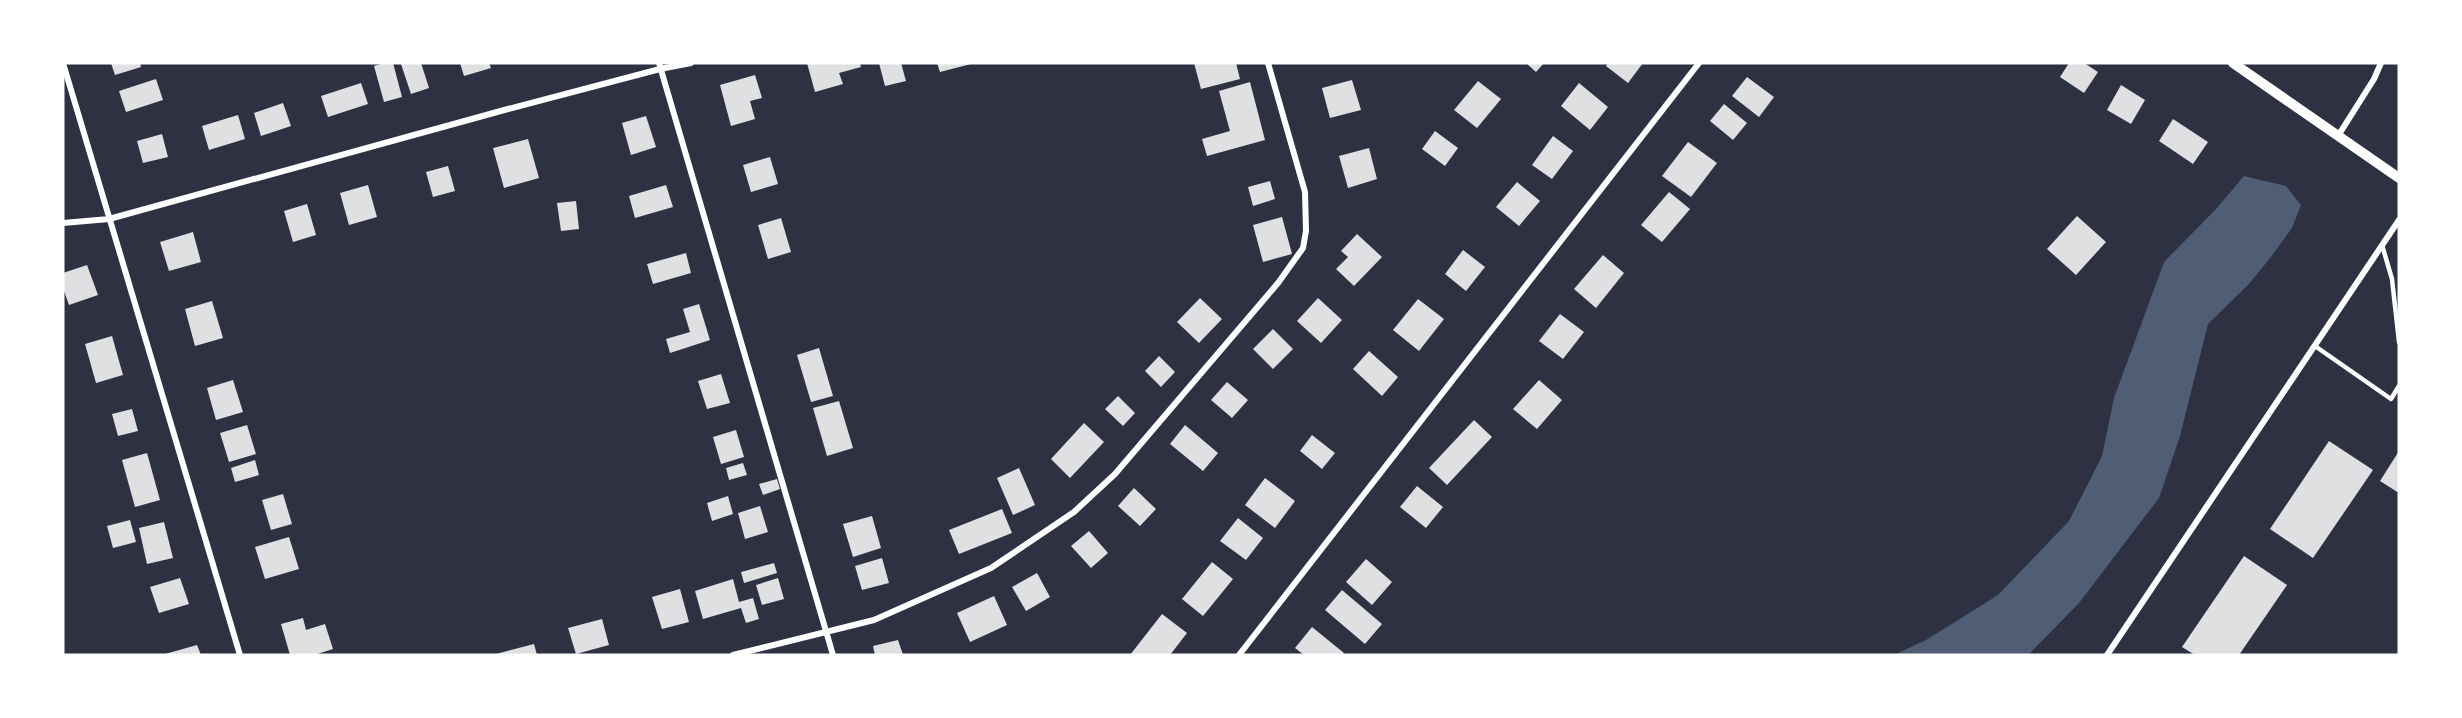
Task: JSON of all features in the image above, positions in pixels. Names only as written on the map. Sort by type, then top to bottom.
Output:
[{"type":"street","points":[[63,63],[240,655]]},
{"type":"street","points":[[63,223],[109,219],[659,66],[691,63]]},
{"type":"street","points":[[733,655],[874,620],[991,568],[1074,512],[1115,474],[1278,283],[1304,248],[1305,192],[1268,63]]},
{"type":"street","points":[[1239,655],[1699,63]]},
{"type":"street","points":[[2233,63],[2399,178]]},
{"type":"street","points":[[2338,136],[2374,79],[2381,63]]},
{"type":"street","points":[[659,66],[833,655]]},
{"type":"street","points":[[2108,655],[2399,220]]},
{"type":"lane","points":[[2382,245],[2392,279],[2399,342]]},
{"type":"lane","points":[[2314,346],[2391,399],[2399,386]]},
{"type":"water","points":[[2244,176],[2286,186],[2301,205],[2292,228],[2271,257],[2248,285],[2208,324],[2180,436],[2159,498],[2079,603],[2028,655],[1894,655],[1926,640],[1998,595],[2069,521],[2102,456],[2114,398],[2164,262],[2216,209]]},
{"type":"building","points":[[111,63],[140,63],[141,67],[115,75]]},
{"type":"building","points":[[393,63],[402,97],[384,102],[374,66]]},
{"type":"building","points":[[421,63],[429,88],[411,94],[401,64]]},
{"type":"building","points":[[460,63],[489,63],[491,68],[464,76]]},
{"type":"building","points":[[807,63],[860,63],[861,67],[839,73],[843,84],[815,92]]},
{"type":"building","points":[[879,63],[901,63],[906,81],[885,86]]},
{"type":"building","points":[[937,63],[971,63],[971,64],[940,72]]},
{"type":"building","points":[[1194,63],[1236,63],[1240,79],[1201,89]]},
{"type":"building","points":[[1526,63],[1544,63],[1536,72]]},
{"type":"building","points":[[1608,63],[1643,63],[1628,83],[1606,66]]},
{"type":"building","points":[[2069,63],[2084,63],[2098,72],[2084,93],[2060,77]]},
{"type":"building","points":[[755,75],[762,98],[750,101],[755,119],[731,126],[720,85]]},
{"type":"building","points":[[1747,77],[1774,97],[1759,117],[1732,96]]},
{"type":"building","points":[[156,79],[163,100],[126,112],[119,91]]},
{"type":"building","points":[[1352,80],[1361,110],[1330,118],[1322,88]]},
{"type":"building","points":[[1478,81],[1501,99],[1477,128],[1454,110]]},
{"type":"building","points":[[1250,82],[1265,140],[1207,156],[1202,139],[1230,131],[1219,91]]},
{"type":"building","points":[[361,83],[368,104],[328,117],[321,96]]},
{"type":"building","points":[[1579,83],[1608,107],[1590,130],[1561,106]]},
{"type":"building","points":[[2121,85],[2145,100],[2131,124],[2107,110]]},
{"type":"building","points":[[283,103],[291,126],[261,136],[254,113]]},
{"type":"building","points":[[1724,104],[1747,123],[1733,140],[1710,121]]},
{"type":"building","points":[[238,115],[245,139],[209,150],[202,126]]},
{"type":"building","points":[[646,116],[656,147],[631,155],[622,123]]},
{"type":"building","points":[[2173,119],[2208,142],[2193,164],[2159,141]]},
{"type":"building","points":[[1435,131],[1458,148],[1445,166],[1422,149]]},
{"type":"building","points":[[162,134],[168,157],[143,163],[137,141]]},
{"type":"building","points":[[1553,136],[1573,151],[1552,179],[1532,165]]},
{"type":"building","points":[[528,139],[539,178],[504,188],[493,148]]},
{"type":"building","points":[[1688,142],[1717,163],[1691,197],[1662,176]]},
{"type":"building","points":[[1369,148],[1377,179],[1348,188],[1339,156]]},
{"type":"building","points":[[770,157],[778,184],[751,192],[743,165]]},
{"type":"building","points":[[448,166],[455,191],[433,197],[426,172]]},
{"type":"building","points":[[1270,181],[1275,199],[1253,206],[1248,187]]},
{"type":"building","points":[[1517,182],[1540,201],[1519,226],[1496,207]]},
{"type":"building","points":[[368,185],[377,217],[349,225],[340,193]]},
{"type":"building","points":[[666,185],[673,207],[635,218],[629,196]]},
{"type":"building","points":[[1669,192],[1690,209],[1662,242],[1641,225]]},
{"type":"building","points":[[576,201],[579,229],[561,231],[557,203]]},
{"type":"building","points":[[307,204],[316,235],[293,242],[284,211]]},
{"type":"building","points":[[2077,216],[2106,242],[2076,275],[2047,249]]},
{"type":"building","points":[[1282,217],[1292,254],[1263,262],[1253,225]]},
{"type":"building","points":[[781,218],[791,252],[768,259],[758,225]]},
{"type":"building","points":[[193,232],[201,262],[169,271],[160,242]]},
{"type":"building","points":[[1357,234],[1382,257],[1354,286],[1336,269],[1348,257],[1341,251]]},
{"type":"building","points":[[1463,250],[1485,267],[1466,291],[1445,274]]},
{"type":"building","points":[[686,253],[691,273],[653,284],[647,264]]},
{"type":"building","points":[[1603,255],[1624,273],[1596,308],[1574,289]]},
{"type":"building","points":[[87,265],[98,295],[69,305],[63,288],[63,273]]},
{"type":"building","points":[[1200,298],[1222,319],[1199,343],[1177,322]]},
{"type":"building","points":[[1318,298],[1342,320],[1321,343],[1297,321]]},
{"type":"building","points":[[1418,299],[1444,319],[1419,351],[1393,330]]},
{"type":"building","points":[[212,301],[223,338],[195,346],[185,309]]},
{"type":"building","points":[[699,304],[710,340],[670,353],[666,339],[690,332],[683,309]]},
{"type":"building","points":[[1560,314],[1584,332],[1563,359],[1539,341]]},
{"type":"building","points":[[1273,329],[1293,349],[1273,369],[1253,349]]},
{"type":"building","points":[[112,336],[123,375],[96,383],[85,344]]},
{"type":"building","points":[[819,348],[833,396],[811,402],[797,355]]},
{"type":"building","points":[[1369,351],[1398,377],[1382,396],[1353,369]]},
{"type":"building","points":[[1159,356],[1175,372],[1161,387],[1145,371]]},
{"type":"building","points":[[721,374],[730,403],[707,409],[698,381]]},
{"type":"building","points":[[233,380],[243,412],[216,420],[207,388]]},
{"type":"building","points":[[1539,380],[1562,400],[1537,429],[1513,409]]},
{"type":"building","points":[[1227,382],[1248,400],[1232,418],[1211,400]]},
{"type":"building","points":[[1118,396],[1135,413],[1123,426],[1105,409]]},
{"type":"building","points":[[839,401],[853,448],[827,456],[813,408]]},
{"type":"building","points":[[132,409],[138,431],[118,436],[112,414]]},
{"type":"building","points":[[1474,420],[1492,437],[1447,485],[1429,468]]},
{"type":"building","points":[[1084,423],[1104,442],[1070,478],[1051,459]]},
{"type":"building","points":[[247,425],[256,454],[229,462],[220,433]]},
{"type":"building","points":[[1185,425],[1218,453],[1203,471],[1170,444]]},
{"type":"building","points":[[736,430],[744,457],[721,464],[713,437]]},
{"type":"building","points":[[1312,435],[1335,453],[1322,469],[1300,451]]},
{"type":"building","points":[[2329,441],[2373,470],[2313,558],[2270,529]]},
{"type":"building","points":[[2399,451],[2399,493],[2380,481]]},
{"type":"building","points":[[147,453],[160,500],[135,507],[122,460]]},
{"type":"building","points":[[255,460],[259,475],[235,482],[231,468]]},
{"type":"building","points":[[743,463],[747,475],[729,480],[726,468]]},
{"type":"building","points":[[1019,468],[1035,505],[1013,515],[997,478]]},
{"type":"building","points":[[1265,478],[1295,501],[1275,528],[1245,505]]},
{"type":"building","points":[[777,479],[780,489],[763,495],[759,484]]},
{"type":"building","points":[[1417,486],[1443,507],[1426,528],[1400,507]]},
{"type":"building","points":[[1134,488],[1156,509],[1140,526],[1118,506]]},
{"type":"building","points":[[283,494],[292,524],[271,530],[262,500]]},
{"type":"building","points":[[728,496],[733,514],[712,521],[707,503]]},
{"type":"building","points":[[760,506],[768,532],[745,539],[738,513]]},
{"type":"building","points":[[1002,509],[1012,533],[959,554],[949,530]]},
{"type":"building","points":[[872,516],[881,548],[853,557],[843,524]]},
{"type":"building","points":[[1238,518],[1263,538],[1246,560],[1220,541]]},
{"type":"building","points":[[130,520],[136,542],[113,548],[107,526]]},
{"type":"building","points":[[164,522],[173,558],[147,564],[139,528]]},
{"type":"building","points":[[1089,531],[1108,553],[1091,568],[1071,546]]},
{"type":"building","points":[[289,537],[299,569],[265,579],[255,547]]},
{"type":"building","points":[[2244,556],[2287,585],[2239,655],[2195,655],[2182,647]]},
{"type":"building","points":[[882,558],[889,583],[862,590],[855,566]]},
{"type":"building","points":[[1366,559],[1392,582],[1372,605],[1346,582]]},
{"type":"building","points":[[1212,562],[1233,579],[1203,616],[1182,599]]},
{"type":"building","points":[[774,563],[777,573],[744,583],[741,572]]},
{"type":"building","points":[[1037,573],[1050,597],[1026,611],[1012,587]]},
{"type":"building","points":[[180,578],[189,604],[159,613],[150,587]]},
{"type":"building","points":[[778,578],[784,599],[762,605],[756,585]]},
{"type":"building","points":[[733,579],[739,602],[753,598],[759,619],[746,623],[741,608],[703,619],[695,591]]},
{"type":"building","points":[[680,589],[689,622],[662,629],[652,597]]},
{"type":"building","points":[[1342,590],[1382,624],[1365,644],[1325,610]]},
{"type":"building","points":[[994,596],[1007,625],[970,642],[957,613]]},
{"type":"building","points":[[1162,614],[1187,633],[1170,655],[1130,655]]},
{"type":"building","points":[[303,618],[306,630],[325,624],[333,649],[314,655],[290,655],[281,624]]},
{"type":"building","points":[[602,619],[609,645],[576,654],[568,628]]},
{"type":"building","points":[[1312,627],[1344,653],[1343,655],[1304,655],[1295,648]]},
{"type":"building","points":[[898,640],[903,655],[875,655],[873,646]]},
{"type":"building","points":[[534,644],[537,655],[496,655],[496,654]]},
{"type":"building","points":[[197,645],[201,655],[165,655],[165,654]]}]
